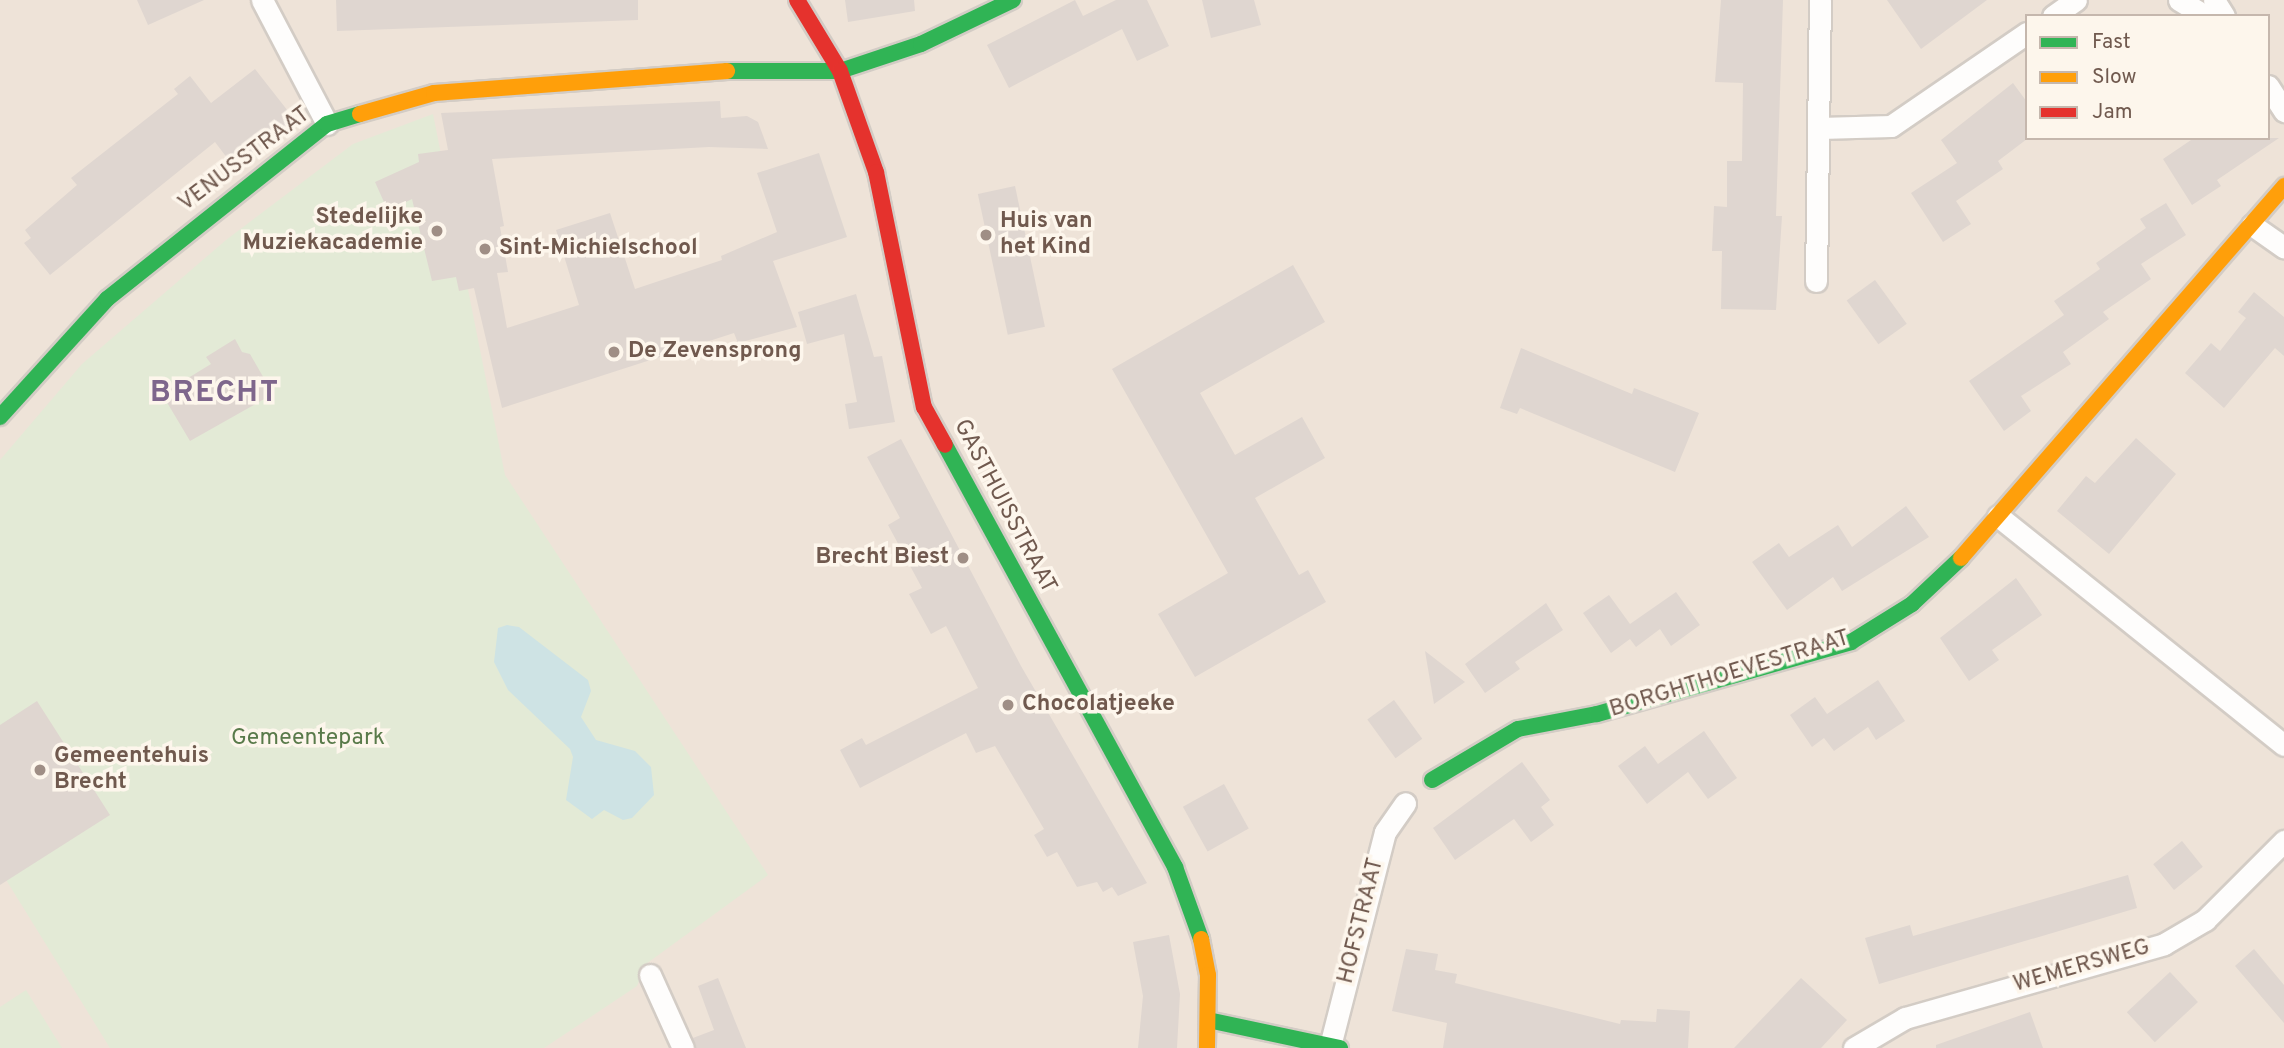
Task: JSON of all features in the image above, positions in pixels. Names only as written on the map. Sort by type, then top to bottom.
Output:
[{"type":"main road","name":"GASTHUISSTRAAT","points":[[797,0],[840,71],[876,172],[924,407],[1175,867],[1196,916],[1208,975],[1207,1048]]},
{"type":"main road","name":"VENUSSTRAAT","points":[[0,417],[107,299],[327,124],[434,93],[726,71],[840,71],[921,44],[1013,0]]},
{"type":"main road","name":"BORGHTHOEVESTRAAT","points":[[1432,780],[1518,729],[1597,715],[1851,642],[1912,604],[1998,516],[2284,186]]},
{"type":"main road","name":"HOFSTRAAT","points":[[1208,1020],[1335,1047]]},
{"type":"street","points":[[262,0],[327,124]]},
{"type":"street","points":[[1816,281],[1820,0]]},
{"type":"street","points":[[2056,14],[2076,0]]},
{"type":"street","points":[[2179,0],[2203,14]]},
{"type":"street","points":[[1820,128],[1891,126],[2025,34]]},
{"type":"street","points":[[2270,89],[2284,111]]},
{"type":"street","points":[[2252,225],[2284,247]]},
{"type":"street","points":[[1998,516],[2284,745]]},
{"type":"street","name":"HOFSTRAAT","points":[[1335,1047],[1385,832],[1405,803]]},
{"type":"street","name":"WEMERSWEG","points":[[1854,1048],[1905,1018],[2164,944],[2205,920],[2284,841]]},
{"type":"street","points":[[650,975],[683,1048]]},
{"type":"shaded area","points":[[0,0],[2284,0],[2284,1048],[0,1048]]},
{"type":"shaded area","points":[[507,625],[519,627],[588,680],[591,691],[581,717],[596,740],[635,751],[651,767],[654,795],[632,818],[623,820],[604,810],[592,819],[566,800],[573,757],[570,749],[508,690],[494,662],[498,628]]},
{"type":"green space","name":"Gemeentepark","points":[[433,114],[505,475],[768,875],[646,964],[637,986],[544,1048],[110,1048],[0,870],[0,460],[82,364],[226,240],[353,144]]},
{"type":"green space","points":[[26,990],[62,1048],[0,1048],[0,1007]]},
{"type":"building","points":[[137,0],[204,0],[148,25]]},
{"type":"building","points":[[336,0],[638,0],[638,20],[337,31]]},
{"type":"building","points":[[845,0],[914,0],[915,11],[848,22]]},
{"type":"building","points":[[1075,0],[1083,16],[1116,0],[1147,0],[1169,46],[1137,61],[1122,29],[1009,88],[987,45]]},
{"type":"building","points":[[1202,0],[1254,0],[1261,25],[1211,38]]},
{"type":"building","points":[[1721,0],[1783,0],[1776,216],[1782,216],[1776,310],[1721,309],[1722,251],[1712,251],[1714,206],[1727,207],[1727,161],[1742,161],[1743,83],[1715,82]]},
{"type":"building","points":[[1887,0],[1987,0],[1921,49]]},
{"type":"building","points":[[255,69],[295,120],[234,167],[215,142],[50,275],[24,243],[31,238],[25,230],[77,185],[71,178],[178,94],[174,89],[190,76],[211,103]]},
{"type":"building","points":[[2013,83],[2025,99],[2026,140],[1998,161],[2003,169],[1956,201],[1971,224],[1943,242],[1911,193],[1957,163],[1941,140]]},
{"type":"building","points":[[720,101],[721,118],[747,116],[758,122],[768,149],[709,147],[492,159],[504,226],[500,227],[508,272],[497,273],[507,328],[579,305],[556,230],[610,213],[635,289],[722,260],[721,256],[777,232],[757,173],[819,153],[847,237],[773,261],[797,327],[738,343],[734,333],[502,408],[474,288],[459,291],[456,277],[432,281],[412,199],[388,211],[375,182],[419,162],[418,154],[448,150],[441,113]]},
{"type":"building","points":[[2279,138],[2217,180],[2221,186],[2192,205],[2163,159],[2191,140]]},
{"type":"building","points":[[1015,186],[1045,327],[1008,335],[978,194]]},
{"type":"building","points":[[2166,203],[2186,235],[2141,264],[2151,279],[2103,312],[2109,319],[2063,352],[2071,364],[2021,396],[2031,411],[2004,431],[1969,381],[2064,315],[2054,301],[2100,269],[2096,263],[2146,228],[2140,219]]},
{"type":"building","points":[[1293,265],[1325,322],[1200,393],[1235,455],[1302,417],[1325,458],[1255,498],[1299,575],[1308,570],[1326,602],[1195,677],[1158,614],[1228,573],[1112,369]]},
{"type":"building","points":[[1875,280],[1907,324],[1878,344],[1847,301]]},
{"type":"building","points":[[2254,292],[2284,317],[2284,356],[2275,348],[2224,408],[2185,373],[2211,343],[2220,351],[2246,318],[2238,312]]},
{"type":"building","points":[[856,294],[874,357],[882,356],[895,422],[849,429],[845,404],[857,402],[844,334],[807,344],[798,312]]},
{"type":"building","points":[[235,339],[242,352],[250,354],[273,394],[190,441],[162,394],[211,364],[206,357]]},
{"type":"building","points":[[1521,348],[1632,394],[1634,388],[1699,413],[1675,472],[1520,408],[1517,414],[1500,408]]},
{"type":"building","points":[[2136,438],[2176,474],[2109,554],[2057,511],[2086,476],[2095,483]]},
{"type":"building","points":[[901,439],[1021,666],[1147,883],[1118,896],[1112,887],[1103,892],[1097,882],[1077,887],[1057,852],[1047,857],[1034,835],[1044,829],[995,746],[976,753],[966,733],[860,788],[840,750],[862,738],[866,745],[978,688],[946,626],[931,634],[909,594],[922,588],[888,525],[900,518],[867,457]]},
{"type":"building","points":[[1906,506],[1929,537],[1842,591],[1833,577],[1787,610],[1752,562],[1779,543],[1789,557],[1838,525],[1852,547]]},
{"type":"building","points":[[2016,578],[2042,615],[1992,650],[1999,660],[1969,681],[1940,638]]},
{"type":"building","points":[[1676,592],[1700,625],[1671,646],[1660,629],[1636,647],[1630,639],[1611,653],[1583,613],[1609,595],[1630,624]]},
{"type":"building","points":[[1546,603],[1563,630],[1515,662],[1520,669],[1485,693],[1465,664]]},
{"type":"building","points":[[1425,651],[1465,682],[1434,704]]},
{"type":"building","points":[[1878,680],[1905,721],[1876,740],[1868,727],[1834,751],[1824,738],[1812,747],[1790,715],[1815,697],[1827,714]]},
{"type":"building","points":[[1394,700],[1422,739],[1396,758],[1367,719]]},
{"type":"building","name":"Gemeentehuis Brecht","points":[[37,701],[110,815],[0,885],[0,725]]},
{"type":"building","points":[[1704,731],[1737,778],[1708,799],[1688,772],[1647,804],[1618,766],[1645,746],[1658,764]]},
{"type":"building","points":[[1522,762],[1550,800],[1541,807],[1554,825],[1531,842],[1514,819],[1455,860],[1433,828]]},
{"type":"building","points":[[1224,784],[1249,829],[1208,851],[1183,807]]},
{"type":"building","points":[[2182,841],[2203,867],[2174,890],[2153,864]]},
{"type":"building","points":[[2128,875],[2137,908],[1879,984],[1865,938],[1910,925],[1913,936]]},
{"type":"building","points":[[1169,935],[1180,994],[1177,1048],[1138,1048],[1143,996],[1133,942]]},
{"type":"building","points":[[1406,949],[1438,954],[1435,970],[1457,974],[1455,983],[1620,1024],[1621,1020],[1656,1022],[1657,1009],[1690,1011],[1688,1048],[1443,1048],[1447,1023],[1392,1011]]},
{"type":"building","points":[[2254,949],[2284,985],[2284,1023],[2235,966]]},
{"type":"building","points":[[2170,972],[2198,1002],[2155,1042],[2127,1012]]},
{"type":"building","points":[[718,978],[746,1048],[696,1048],[693,1038],[714,1030],[698,986]]},
{"type":"building","points":[[1801,978],[1847,1020],[1821,1048],[1734,1048]]},
{"type":"building","points":[[2030,1012],[2043,1048],[1936,1048],[1936,1045]]},
{"type":"traffic: fast","points":[[727,71],[840,71],[921,44],[1013,0]]},
{"type":"traffic: fast","points":[[0,417],[107,299],[327,124],[360,114]]},
{"type":"traffic: fast","points":[[945,445],[1175,867],[1201,939]]},
{"type":"traffic: fast","points":[[1432,780],[1518,729],[1597,714],[1851,642],[1912,604],[1961,558]]},
{"type":"traffic: fast","points":[[1208,1020],[1340,1048]]},
{"type":"traffic: slow","points":[[360,114],[434,93],[727,71]]},
{"type":"traffic: slow","points":[[1961,558],[2284,186]]},
{"type":"traffic: slow","points":[[1201,939],[1208,975],[1207,1048]]},
{"type":"traffic: jam","points":[[797,0],[840,71],[876,172],[924,407],[945,445]]},
{"type":"place","name":"Stedelijke Muziekacademie","points":[[437,231]]},
{"type":"place","name":"Huis van het Kind","points":[[986,235]]},
{"type":"place","name":"Sint-Michielschool","points":[[485,249]]},
{"type":"place","name":"De Zevensprong","points":[[614,352]]},
{"type":"place","name":"Brecht Biest","points":[[963,558]]},
{"type":"place","name":"Chocolatjeeke","points":[[1008,705]]},
{"type":"place","name":"Gemeentehuis Brecht","points":[[40,770]]},
{"type":"district","name":"BRECHT","points":[[215,394]]}]
